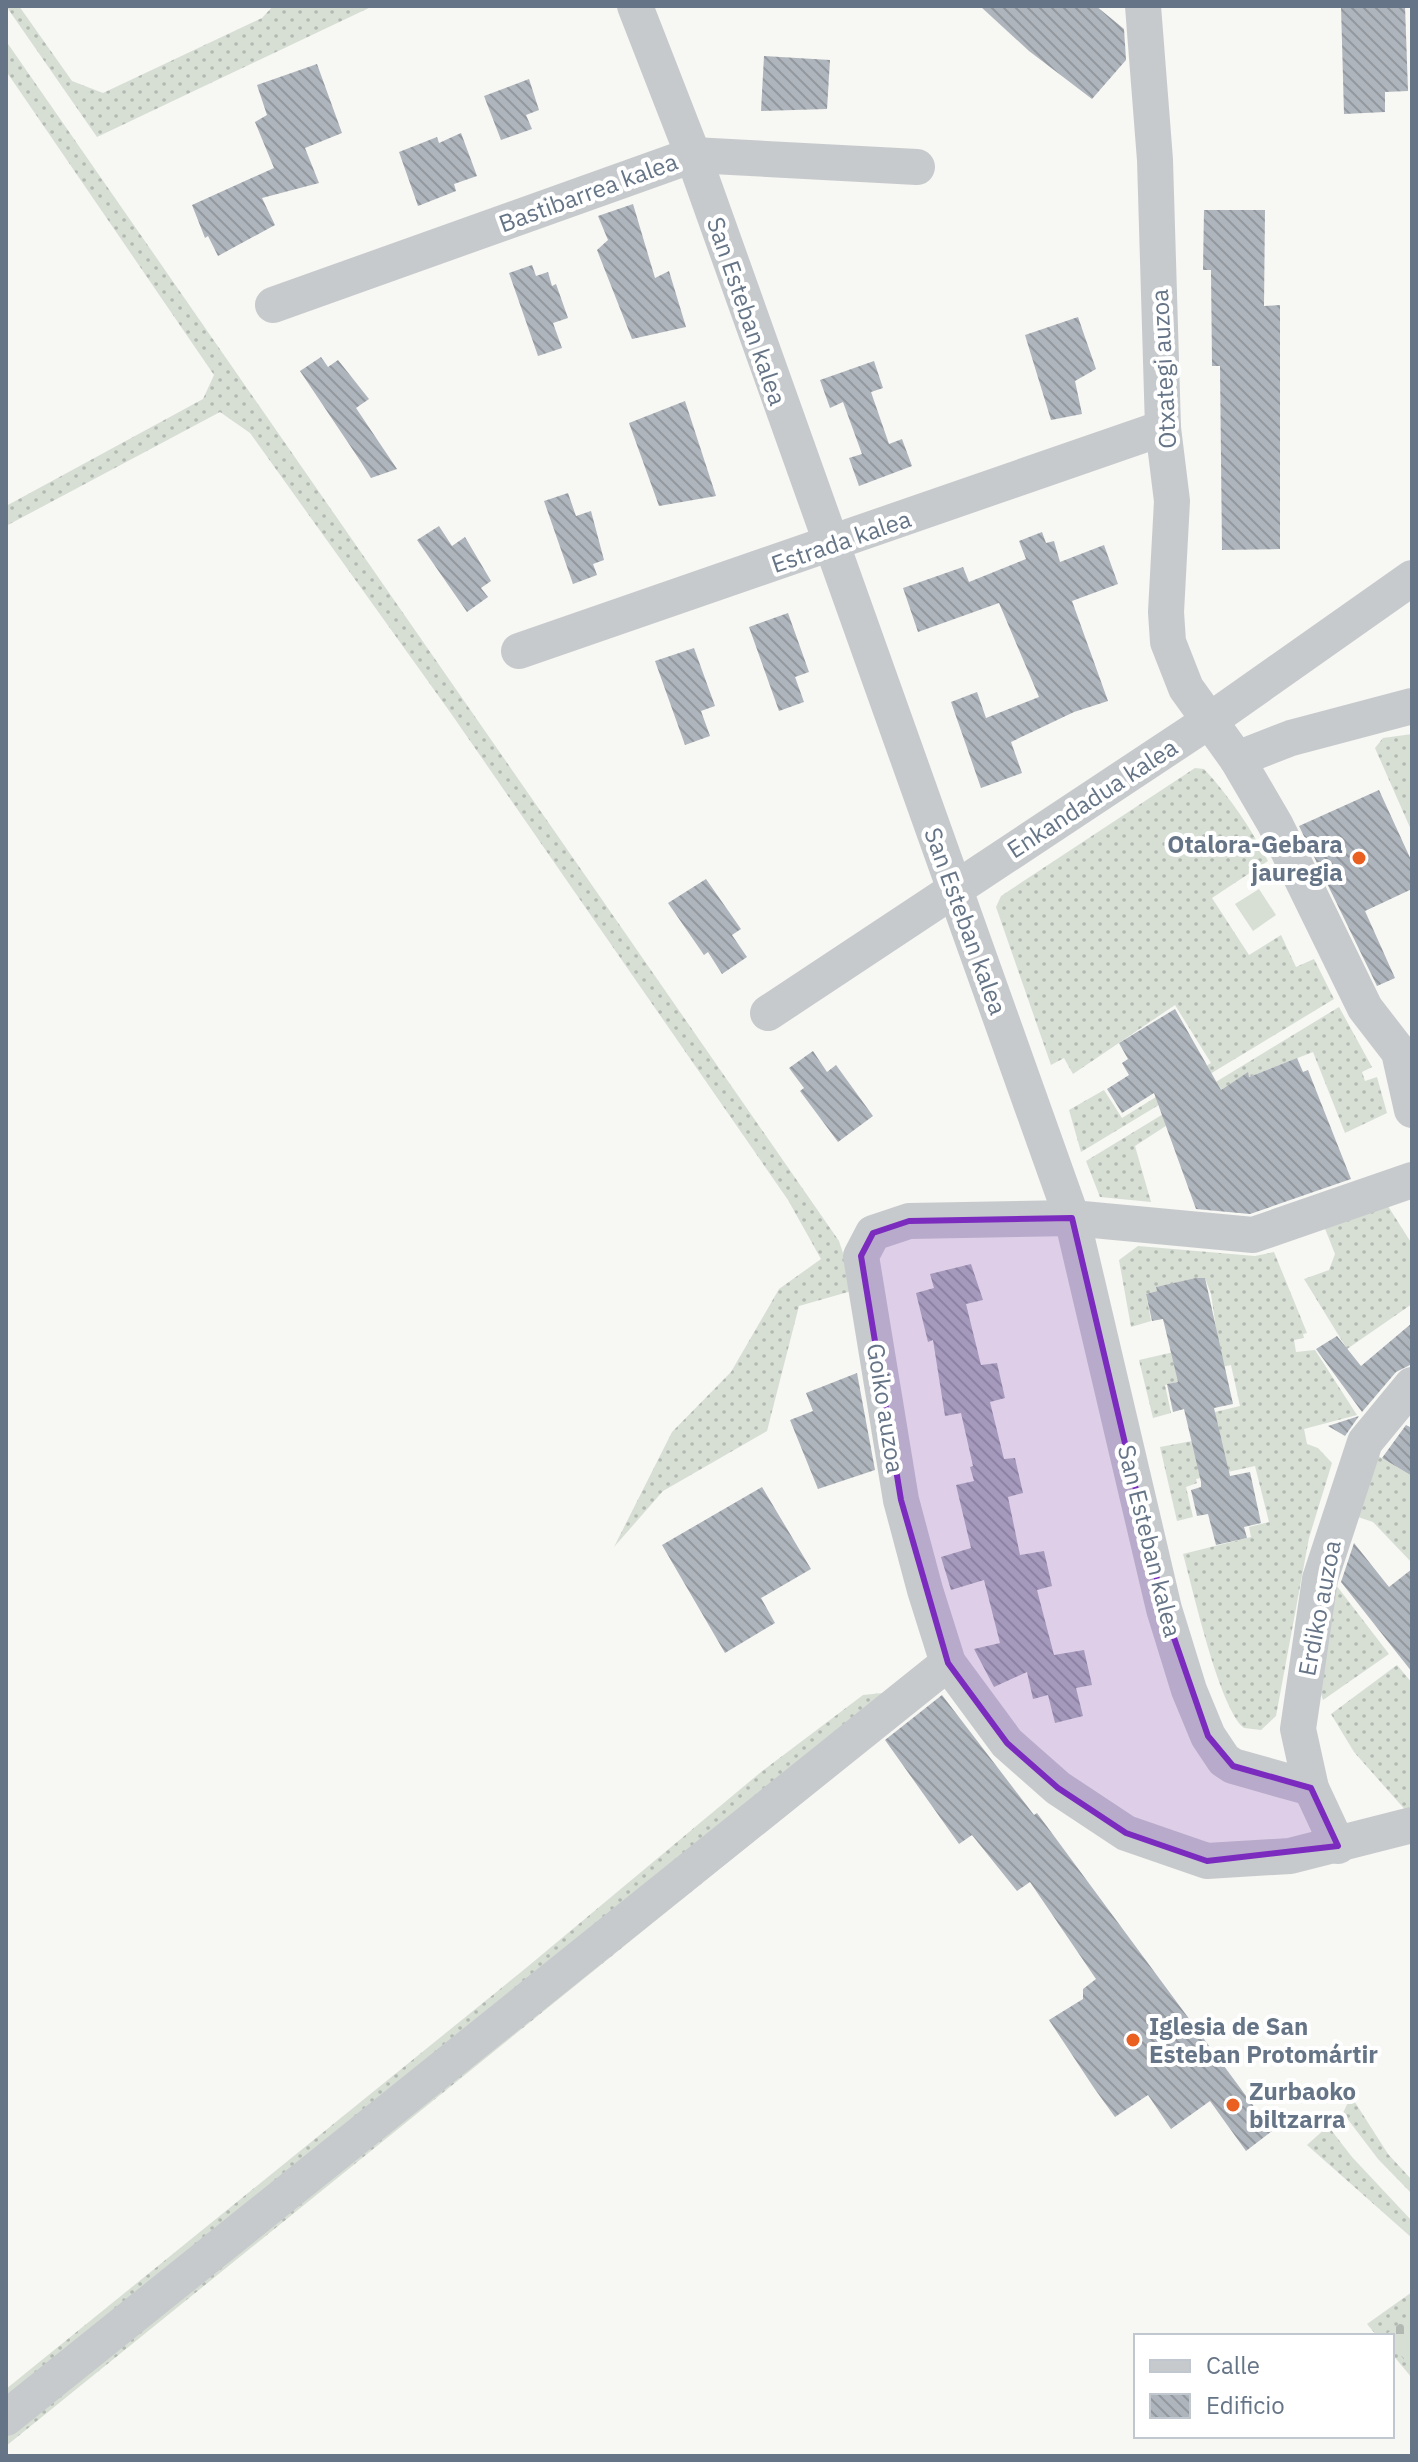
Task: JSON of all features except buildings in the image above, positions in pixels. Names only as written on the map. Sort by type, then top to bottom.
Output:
[{"type":"street","name":"San Esteban kalea","points":[[635,6],[693,155],[1072,1218],[1164,1609],[1189,1690],[1208,1736],[1224,1760],[1233,1766],[1311,1788]]},
{"type":"street","name":"Otxategi auzoa","points":[[1143,6],[1155,160],[1163,428],[1172,501],[1168,642],[1186,688],[1209,721]]},
{"type":"street","name":"Bastibarrea kalea","points":[[273,305],[693,155],[917,167]]},
{"type":"street","name":"Estrada kalea","points":[[519,651],[1163,428]]},
{"type":"street","name":"Enkandadua kalea","points":[[768,1013],[1209,721],[1412,578]]},
{"type":"street","points":[[1237,759],[1291,738],[1412,706]]},
{"type":"street","points":[[1209,721],[1237,759],[1275,824],[1365,1008],[1399,1052],[1412,1110]]},
{"type":"street","points":[[1399,1052],[1412,1016]]},
{"type":"street","name":"Goiko auzoa","points":[[1412,1180],[1253,1235],[1072,1218],[909,1221],[873,1233],[861,1256],[901,1500],[948,1663],[1007,1743],[1058,1788],[1126,1833],[1207,1861],[1290,1856],[1412,1825]]},
{"type":"street","name":"Erdiko auzoa","points":[[1338,1846],[1311,1788],[1298,1729],[1320,1579],[1365,1442],[1412,1385]]},
{"type":"street","points":[[6,2418],[948,1663]]},
{"type":"highlighted area","points":[[1072,1218],[1164,1609],[1208,1736],[1233,1766],[1311,1788],[1338,1846],[1207,1861],[1126,1833],[1058,1788],[1007,1743],[948,1663],[901,1500],[861,1256],[873,1233],[909,1221]]},
{"type":"green space","points":[[6,6],[19,6],[72,81],[103,93],[262,18],[273,6],[373,6],[97,137]]},
{"type":"green space","points":[[6,41],[839,1241],[855,1290],[799,1306],[767,1431],[663,1491],[614,1547],[672,1432],[731,1372],[779,1289],[821,1259],[788,1200],[450,712],[250,433],[220,412],[6,526],[6,506],[203,399],[214,375],[6,71]]},
{"type":"green space","points":[[1412,734],[1412,832],[1375,748],[1383,738]]},
{"type":"green space","points":[[1195,768],[1204,769],[1222,790],[1247,824],[1268,861],[1212,898],[1249,955],[1281,935],[1296,967],[1314,959],[1334,999],[1081,1152],[1069,1110],[1104,1090],[1122,1118],[1211,1063],[1175,1005],[1073,1074],[1064,1058],[1051,1065],[996,907],[1001,896]]},
{"type":"green space","points":[[1259,889],[1276,915],[1253,931],[1235,904]]},
{"type":"green space","points":[[1339,1007],[1372,1067],[1362,1072],[1365,1081],[1377,1077],[1387,1113],[1345,1133],[1313,1052],[1249,1077],[1247,1073],[1135,1146],[1151,1202],[1100,1197],[1086,1161]]},
{"type":"green space","points":[[1386,1203],[1412,1244],[1412,1304],[1347,1349],[1304,1279],[1329,1270],[1335,1254],[1322,1221]]},
{"type":"green space","points":[[1138,1246],[1255,1256],[1274,1252],[1307,1333],[1303,1334],[1304,1338],[1294,1340],[1296,1352],[1315,1350],[1357,1415],[1304,1429],[1307,1444],[1318,1448],[1332,1463],[1309,1538],[1276,1716],[1261,1730],[1244,1728],[1225,1697],[1183,1554],[1251,1537],[1249,1527],[1269,1522],[1255,1466],[1196,1479],[1197,1483],[1186,1487],[1193,1517],[1177,1521],[1160,1447],[1192,1441],[1215,1412],[1240,1406],[1231,1365],[1178,1377],[1178,1382],[1165,1385],[1171,1413],[1153,1418],[1139,1360],[1200,1346],[1216,1328],[1211,1294],[1205,1278],[1156,1287],[1157,1291],[1146,1294],[1151,1321],[1131,1327],[1119,1260]]},
{"type":"green space","points":[[1375,1454],[1412,1476],[1412,1563],[1373,1522],[1355,1516]]},
{"type":"green space","points":[[1336,1585],[1389,1654],[1323,1700],[1320,1690]]},
{"type":"green space","points":[[1397,1665],[1412,1683],[1412,1812],[1408,1813],[1354,1752],[1331,1714]]},
{"type":"green space","points":[[883,1693],[6,2405],[6,2389],[526,1968],[761,1772],[863,1695]]},
{"type":"green space","points":[[832,1778],[6,2446],[6,2432]]},
{"type":"green space","points":[[1351,2096],[1388,2154],[1412,2180],[1412,2194],[1378,2159],[1343,2113]]},
{"type":"green space","points":[[1328,2126],[1352,2157],[1412,2221],[1412,2238],[1307,2145]]},
{"type":"green space","points":[[1412,2292],[1412,2378],[1394,2356],[1394,2334],[1375,2334],[1367,2324]]},
{"type":"green space","points":[[1412,2314],[1412,2370],[1394,2347],[1394,2334],[1386,2334]]},
{"type":"place","name":"Otalora-Gebara jauregia","points":[[1359,858]]},
{"type":"place","name":"Iglesia de San Esteban Protomártir","points":[[1133,2040]]},
{"type":"place","name":"Zurbaoko biltzarra","points":[[1233,2105]]}]
